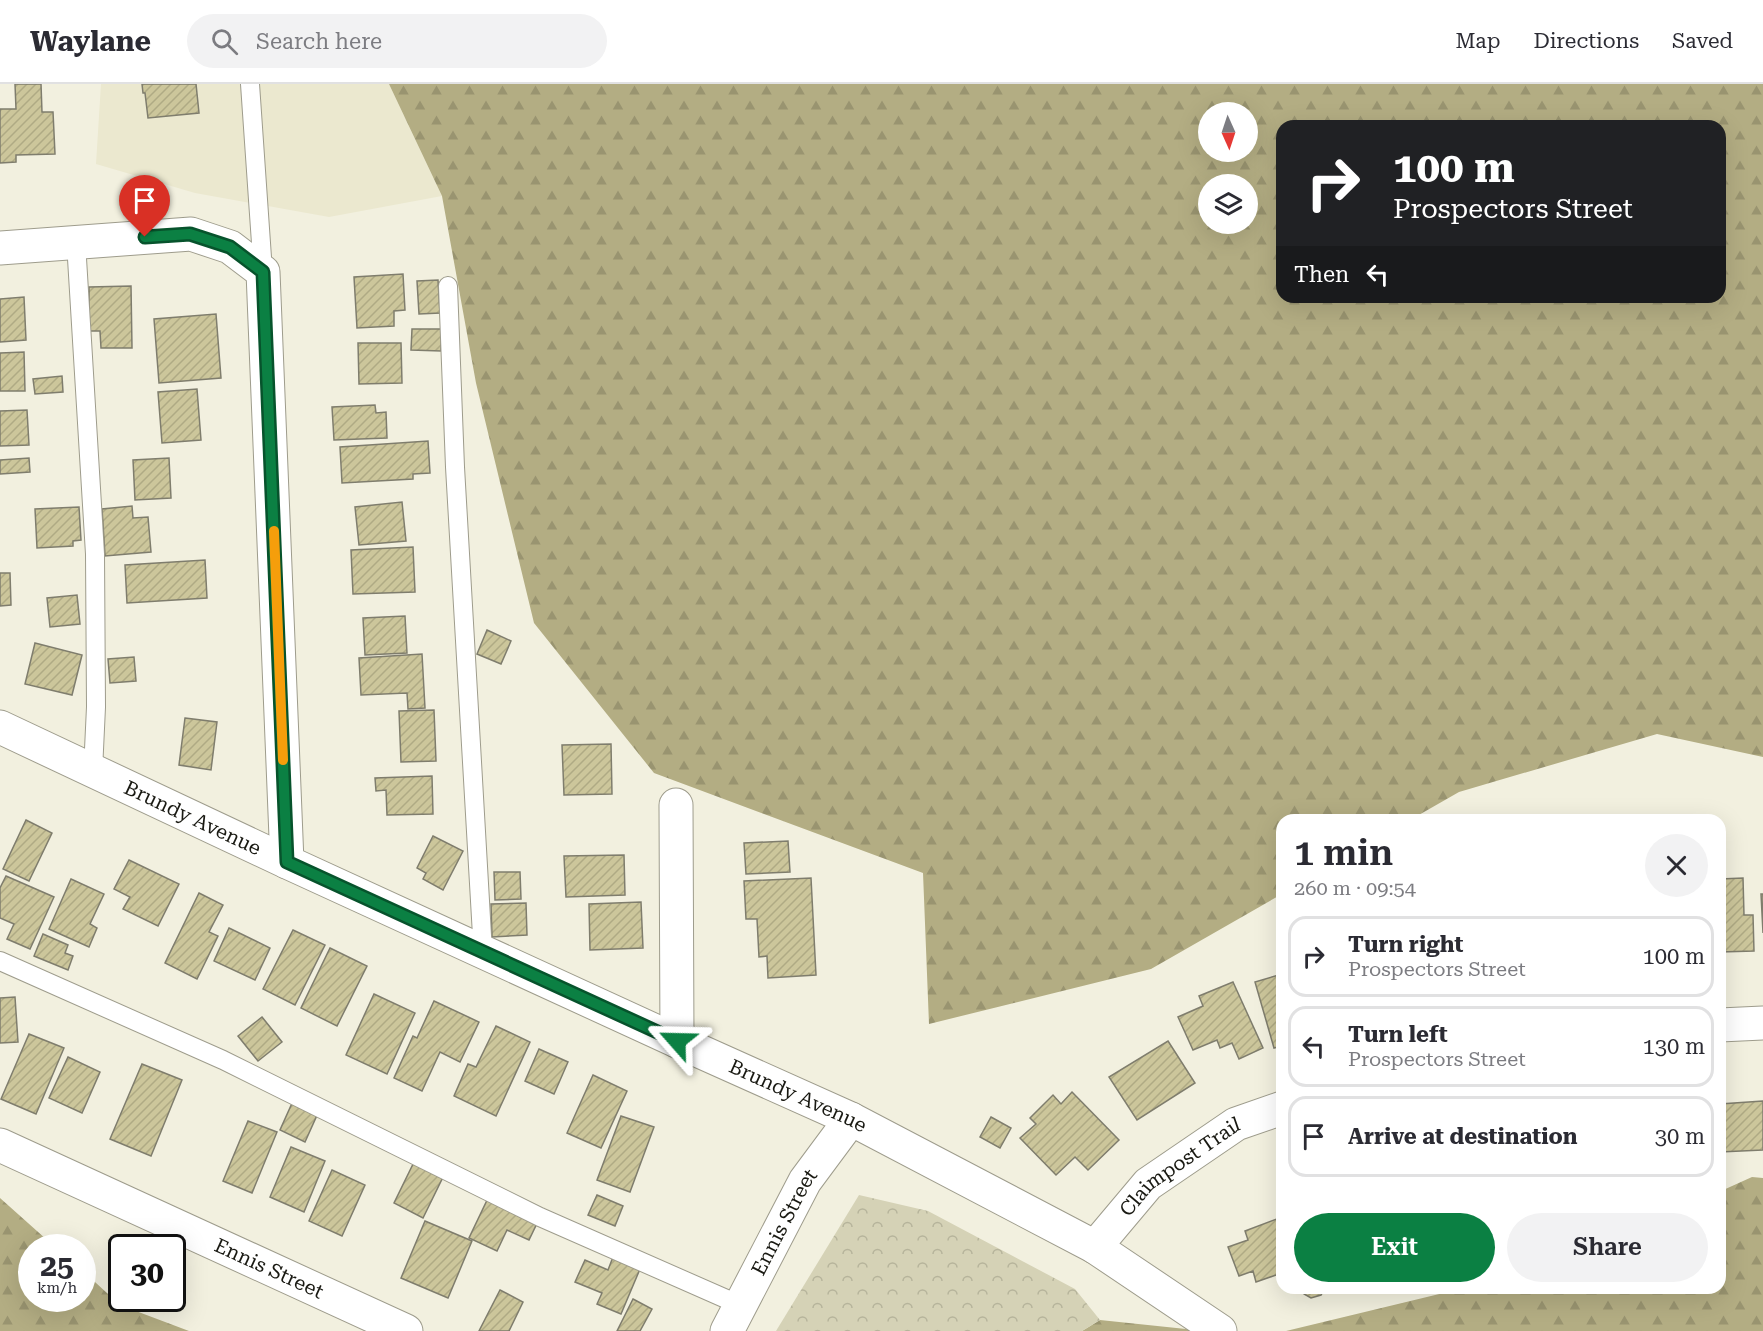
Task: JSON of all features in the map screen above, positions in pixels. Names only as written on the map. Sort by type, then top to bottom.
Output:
[{"type":"street","points":[[0,248],[190,234],[230,247],[263,272],[287,862]]},
{"type":"street","name":"Brundy Avenue","points":[[0,727],[287,862],[851,1119],[1095,1247],[1220,1331]]},
{"type":"street","points":[[676,805],[677,1041]]},
{"type":"street","points":[[1726,1026],[1763,1023]]},
{"type":"street","name":"Claimpost Trail","points":[[1095,1247],[1148,1184],[1236,1124],[1276,1110]]},
{"type":"street","name":"Ennis Street","points":[[733,1318],[805,1181],[851,1119]]},
{"type":"street","name":"Ennis Street","points":[[0,1145],[406,1331]]},
{"type":"lane","points":[[250,84],[263,272]]},
{"type":"lane","points":[[76,242],[95,554],[96,707],[93,771]]},
{"type":"lane","points":[[448,286],[455,467],[483,952]]},
{"type":"lane","points":[[0,961],[223,1060],[540,1217],[733,1318]]},
{"type":"shaded area","points":[[101,84],[389,84],[442,196],[329,217],[195,193],[96,164]]},
{"type":"green space","points":[[389,84],[1763,84],[1763,757],[1657,734],[1459,792],[1420,814],[1276,814],[1276,897],[1151,969],[929,1024],[923,873],[654,773],[534,623],[476,383],[442,196]]},
{"type":"green space","points":[[1752,1177],[1763,1178],[1763,1331],[1286,1331],[1439,1294],[1726,1294],[1726,1189]]},
{"type":"green space","points":[[859,1195],[928,1211],[1075,1289],[1100,1320],[1082,1331],[776,1331]]},
{"type":"green space","points":[[0,1198],[40,1234],[18,1234],[18,1312],[96,1312],[96,1283],[108,1294],[108,1312],[139,1312],[189,1331],[0,1331]]},
{"type":"green space","points":[[1100,1320],[1205,1331],[1082,1331]]},
{"type":"building","points":[[15,84],[41,84],[42,112],[53,112],[55,154],[16,155],[16,162],[0,163],[0,109],[16,109]]},
{"type":"building","points":[[142,84],[196,84],[199,113],[148,118]]},
{"type":"building","points":[[403,274],[405,310],[394,311],[394,326],[357,328],[354,277]]},
{"type":"building","points":[[438,280],[440,313],[419,314],[417,281]]},
{"type":"building","points":[[131,286],[132,348],[101,348],[100,331],[89,331],[89,287]]},
{"type":"building","points":[[24,297],[26,340],[0,342],[0,299]]},
{"type":"building","points":[[216,314],[221,378],[159,383],[154,319]]},
{"type":"building","points":[[412,329],[442,329],[441,351],[411,350]]},
{"type":"building","points":[[358,343],[401,343],[402,383],[359,384]]},
{"type":"building","points":[[24,352],[25,391],[0,391],[0,353]]},
{"type":"building","points":[[62,376],[63,392],[35,394],[33,379]]},
{"type":"building","points":[[197,389],[201,440],[162,443],[158,392]]},
{"type":"building","points":[[375,405],[376,413],[386,412],[387,438],[334,440],[332,407]]},
{"type":"building","points":[[27,410],[29,445],[0,446],[0,411]]},
{"type":"building","points":[[428,441],[430,473],[413,474],[413,479],[342,483],[340,447]]},
{"type":"building","points":[[29,458],[30,472],[0,474],[0,460]]},
{"type":"building","points":[[169,458],[171,498],[135,500],[133,460]]},
{"type":"building","points":[[402,502],[406,541],[359,545],[355,507]]},
{"type":"building","points":[[132,506],[133,518],[148,517],[151,552],[105,556],[102,509]]},
{"type":"building","points":[[79,507],[81,540],[73,541],[73,546],[37,548],[35,509]]},
{"type":"building","points":[[413,547],[415,592],[353,594],[351,550]]},
{"type":"building","points":[[205,560],[207,598],[127,603],[125,565]]},
{"type":"building","points":[[0,573],[10,573],[11,605],[0,606]]},
{"type":"building","points":[[77,595],[80,624],[50,627],[47,598]]},
{"type":"building","points":[[405,616],[407,653],[365,655],[363,618]]},
{"type":"building","points":[[487,630],[511,641],[501,664],[477,654]]},
{"type":"building","points":[[35,643],[82,655],[72,695],[25,684]]},
{"type":"building","points":[[422,654],[425,708],[408,709],[407,693],[361,695],[359,658]]},
{"type":"building","points":[[134,657],[136,681],[110,683],[108,659]]},
{"type":"building","points":[[434,710],[436,761],[401,762],[399,711]]},
{"type":"building","points":[[185,718],[217,722],[211,770],[179,765]]},
{"type":"building","points":[[611,744],[612,794],[564,795],[562,745]]},
{"type":"building","points":[[432,776],[433,814],[387,815],[386,790],[376,791],[375,778]]},
{"type":"building","points":[[26,820],[52,833],[29,881],[3,869]]},
{"type":"building","points":[[433,836],[463,851],[443,890],[423,879],[426,873],[417,868]]},
{"type":"building","points":[[788,841],[790,872],[746,874],[744,843]]},
{"type":"building","points":[[624,855],[625,895],[566,897],[564,856]]},
{"type":"building","points":[[129,860],[179,884],[158,926],[123,909],[130,897],[114,889]]},
{"type":"building","points":[[494,872],[520,872],[521,899],[495,900]]},
{"type":"building","points":[[6,876],[54,897],[30,949],[7,939],[14,924],[0,918],[0,888]]},
{"type":"building","points":[[811,878],[816,975],[768,978],[767,956],[759,957],[757,919],[746,919],[744,881]]},
{"type":"building","points":[[1743,878],[1744,915],[1753,915],[1754,951],[1726,952],[1726,879]]},
{"type":"building","points":[[71,879],[104,894],[90,924],[97,928],[89,947],[49,929]]},
{"type":"building","points":[[199,893],[223,905],[209,932],[218,936],[197,979],[165,963]]},
{"type":"building","points":[[1761,894],[1763,894],[1763,933]]},
{"type":"building","points":[[641,902],[643,948],[590,950],[589,904]]},
{"type":"building","points":[[526,903],[527,935],[492,937],[491,904]]},
{"type":"building","points":[[229,928],[270,948],[255,980],[214,961]]},
{"type":"building","points":[[293,930],[325,945],[295,1005],[263,989]]},
{"type":"building","points":[[43,934],[68,945],[65,953],[73,956],[68,970],[34,956]]},
{"type":"building","points":[[330,948],[367,966],[337,1026],[301,1008]]},
{"type":"building","points":[[1276,976],[1276,1048],[1274,1048],[1255,982]]},
{"type":"building","points":[[1233,982],[1263,1048],[1239,1059],[1232,1043],[1220,1048],[1217,1040],[1193,1050],[1178,1017],[1203,1006],[1199,996]]},
{"type":"building","points":[[374,994],[415,1013],[387,1074],[346,1055]]},
{"type":"building","points":[[15,997],[18,1042],[0,1043],[0,998]]},
{"type":"building","points":[[434,1001],[479,1022],[460,1062],[440,1052],[422,1091],[394,1078],[413,1036],[417,1038]]},
{"type":"building","points":[[262,1017],[282,1042],[258,1061],[238,1036]]},
{"type":"building","points":[[496,1026],[530,1042],[496,1116],[454,1096],[468,1064],[476,1067]]},
{"type":"building","points":[[29,1034],[64,1048],[36,1114],[1,1099]]},
{"type":"building","points":[[1168,1041],[1195,1083],[1137,1120],[1109,1077]]},
{"type":"building","points":[[539,1049],[568,1062],[554,1094],[525,1081]]},
{"type":"building","points":[[68,1057],[100,1072],[82,1113],[49,1098]]},
{"type":"building","points":[[142,1064],[182,1080],[151,1156],[110,1139]]},
{"type":"building","points":[[593,1075],[627,1091],[601,1148],[567,1133]]},
{"type":"building","points":[[1072,1092],[1119,1140],[1088,1170],[1075,1157],[1056,1175],[1020,1138],[1036,1124],[1030,1118],[1053,1095],[1061,1104]]},
{"type":"building","points":[[293,1101],[318,1113],[305,1142],[280,1130]]},
{"type":"building","points":[[1763,1101],[1763,1150],[1726,1152],[1726,1104]]},
{"type":"building","points":[[621,1116],[654,1127],[630,1192],[597,1180]]},
{"type":"building","points":[[991,1117],[1011,1128],[1000,1148],[980,1137]]},
{"type":"building","points":[[248,1121],[277,1132],[252,1193],[223,1181]]},
{"type":"building","points":[[291,1147],[325,1161],[304,1212],[270,1197]]},
{"type":"building","points":[[416,1158],[445,1173],[423,1218],[394,1203]]},
{"type":"building","points":[[332,1170],[365,1185],[342,1236],[309,1221]]},
{"type":"building","points":[[490,1194],[540,1217],[529,1240],[507,1230],[497,1251],[469,1238]]},
{"type":"building","points":[[597,1195],[623,1206],[615,1226],[588,1215]]},
{"type":"building","points":[[1276,1219],[1276,1275],[1256,1282],[1253,1271],[1239,1276],[1228,1247],[1248,1240],[1245,1231]]},
{"type":"building","points":[[425,1221],[472,1241],[448,1298],[401,1278]]},
{"type":"building","points":[[613,1257],[640,1269],[621,1314],[597,1304],[602,1293],[575,1282],[585,1260],[608,1270]]},
{"type":"building","points":[[500,1290],[523,1302],[509,1331],[479,1331]]},
{"type":"building","points":[[1304,1294],[1322,1294],[1321,1295],[1311,1298]]},
{"type":"building","points":[[633,1299],[652,1309],[640,1331],[617,1331]]},
{"type":"slow traffic","points":[[274,531],[283,760]]},
{"type":"route","points":[[145,237],[190,234],[230,247],[263,272],[287,862],[677,1041]]}]
